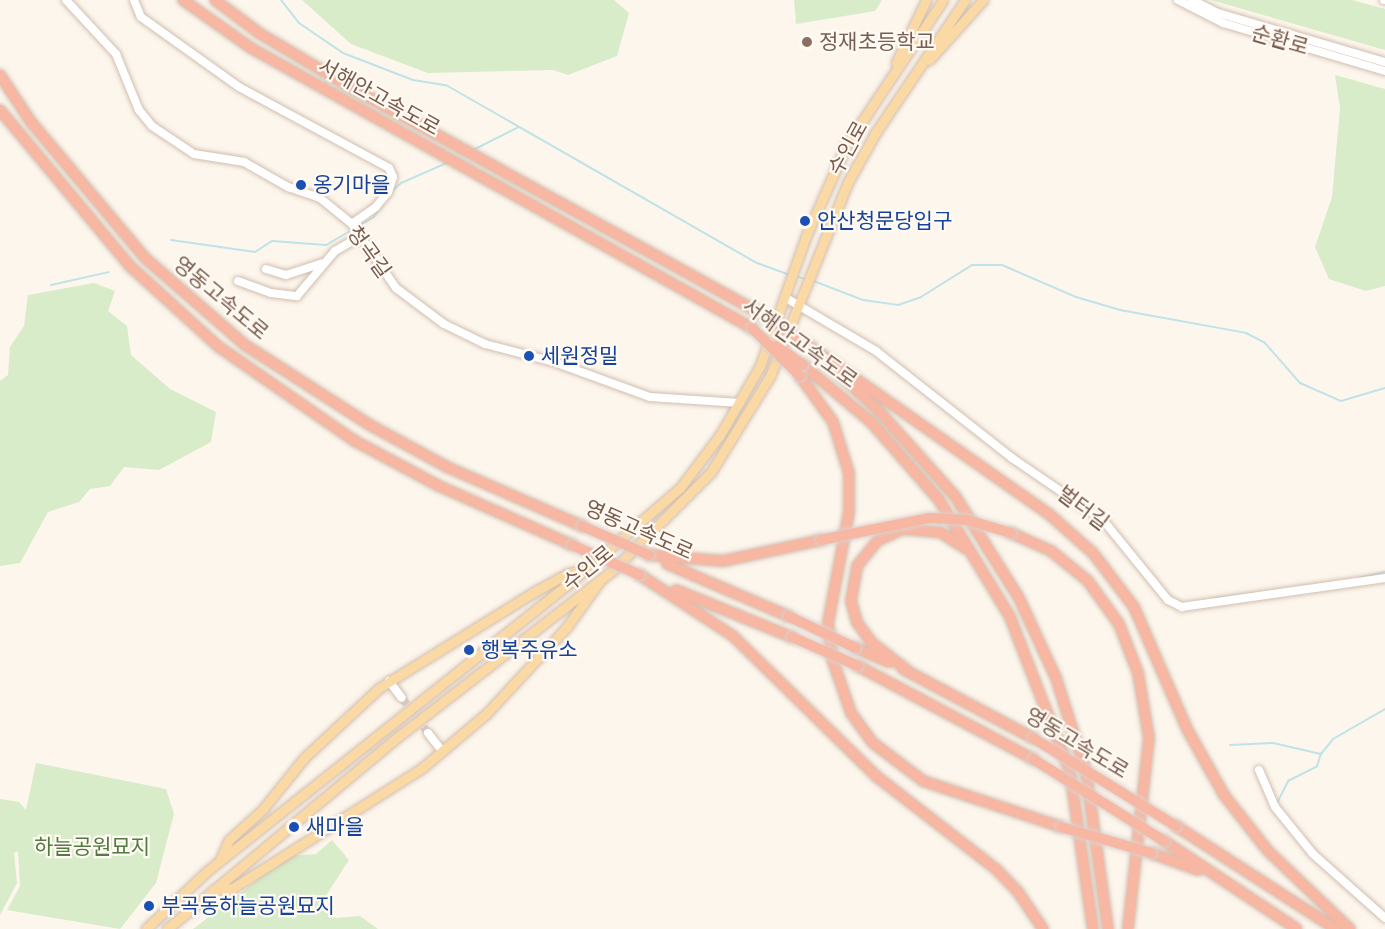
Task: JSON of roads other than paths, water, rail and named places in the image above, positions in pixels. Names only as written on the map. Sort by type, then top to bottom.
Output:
[{"type":"highway","name":"서해안고속도로","points":[[183,0],[251,48],[752,328],[802,371],[871,422],[939,500],[1015,628],[1070,772],[1093,929]]},
{"type":"highway","name":"서해안고속도로","points":[[215,0],[259,33],[492,166],[758,312],[809,346],[879,411],[955,496],[1019,598],[1056,678],[1086,772],[1108,929]]},
{"type":"highway","name":"영동고속도로","points":[[0,75],[31,122],[145,258],[245,345],[368,424],[447,466],[908,670],[1033,738],[1176,826],[1336,929]]},
{"type":"highway","name":"영동고속도로","points":[[0,110],[131,267],[219,347],[355,441],[439,486],[640,575],[858,666],[1033,759],[1164,841],[1297,929]]},
{"type":"highway","points":[[809,346],[1049,514],[1093,553],[1134,607],[1187,729],[1224,795],[1268,851],[1350,929]]},
{"type":"highway","points":[[802,371],[833,422],[849,472],[849,512],[828,623],[833,661],[851,713],[873,744],[923,782],[1061,827],[1151,853],[1234,888]]},
{"type":"highway","points":[[649,555],[680,561],[730,561],[929,518],[967,520],[1011,532],[1051,552],[1088,581],[1119,624],[1138,673],[1149,738],[1128,929]]},
{"type":"highway","points":[[908,670],[872,643],[854,615],[852,584],[860,560],[877,541],[912,528],[947,535],[974,557]]},
{"type":"highway","points":[[640,575],[732,636],[876,776],[996,869],[1018,892],[1043,929]]},
{"type":"main road","points":[[880,95],[926,0]]},
{"type":"main road","name":"수인로","points":[[146,929],[220,861],[585,570],[680,488],[740,403],[775,332],[824,191],[880,95],[943,0]]},
{"type":"main road","name":"수인로","points":[[166,929],[600,579],[658,529],[732,445],[770,376],[804,300],[848,182],[909,82],[965,0]]},
{"type":"main road","points":[[909,82],[983,0]]},
{"type":"main road","points":[[220,861],[229,840],[263,809],[304,758],[389,681],[543,587],[568,573],[585,570]]},
{"type":"main road","points":[[213,890],[233,888],[442,751],[486,714],[566,628],[600,579]]},
{"type":"street","name":"청곡길","points":[[66,0],[116,54],[139,110],[166,138],[194,154],[244,162],[288,187],[320,198],[352,224],[396,288],[444,324],[485,344],[554,362],[650,397],[740,403]]},
{"type":"street","points":[[134,0],[141,16],[239,87],[389,168],[393,177],[388,192],[373,210],[352,224]]},
{"type":"street","name":"순환로","points":[[1178,0],[1223,22],[1385,71]]},
{"type":"street","name":"순환로","points":[[1192,0],[1218,14],[1385,62]]},
{"type":"street","points":[[238,281],[295,297],[322,263],[342,244],[359,237]]},
{"type":"street","points":[[266,269],[286,275],[322,263]]},
{"type":"street","name":"벌터길","points":[[787,294],[804,300],[876,351],[1012,458],[1103,520],[1168,600],[1182,607],[1385,578]]},
{"type":"street","points":[[389,681],[402,698]]},
{"type":"street","points":[[428,733],[442,751]]},
{"type":"street","points":[[1259,770],[1275,807],[1313,854],[1385,918]]},
{"type":"waterway","points":[[281,0],[299,23],[343,53],[413,80],[446,85],[757,263],[788,274]]},
{"type":"waterway","points":[[473,150],[519,127]]},
{"type":"waterway","points":[[391,192],[401,183],[449,162]]},
{"type":"waterway","points":[[171,240],[255,252],[272,241],[326,245],[374,217],[383,204]]},
{"type":"waterway","points":[[811,280],[863,300],[898,305],[921,297],[972,265],[1002,265],[1076,297],[1120,310],[1246,333],[1264,342],[1300,383],[1341,401],[1385,388]]},
{"type":"waterway","points":[[51,285],[109,272]]},
{"type":"waterway","points":[[794,276],[805,279]]},
{"type":"waterway","points":[[1358,578],[1385,572]]},
{"type":"waterway","points":[[1214,598],[1253,593]]},
{"type":"waterway","points":[[1230,745],[1273,743],[1321,754],[1333,739],[1385,709]]},
{"type":"waterway","points":[[1277,803],[1288,781],[1317,766],[1321,754]]},
{"type":"tunnel","points":[[402,698],[428,733]]},
{"type":"place","name":"정재초등학교","points":[[807,42]]},
{"type":"place","name":"옹기마을","points":[[301,185]]},
{"type":"place","name":"안산청문당입구","points":[[805,221]]},
{"type":"place","name":"세원정밀","points":[[529,356]]},
{"type":"place","name":"행복주유소","points":[[469,650]]},
{"type":"place","name":"새마을","points":[[294,827]]},
{"type":"place","name":"부곡동하늘공원묘지","points":[[149,906]]},
{"type":"park label","name":"하늘공원묘지","points":[[92,847]]}]
